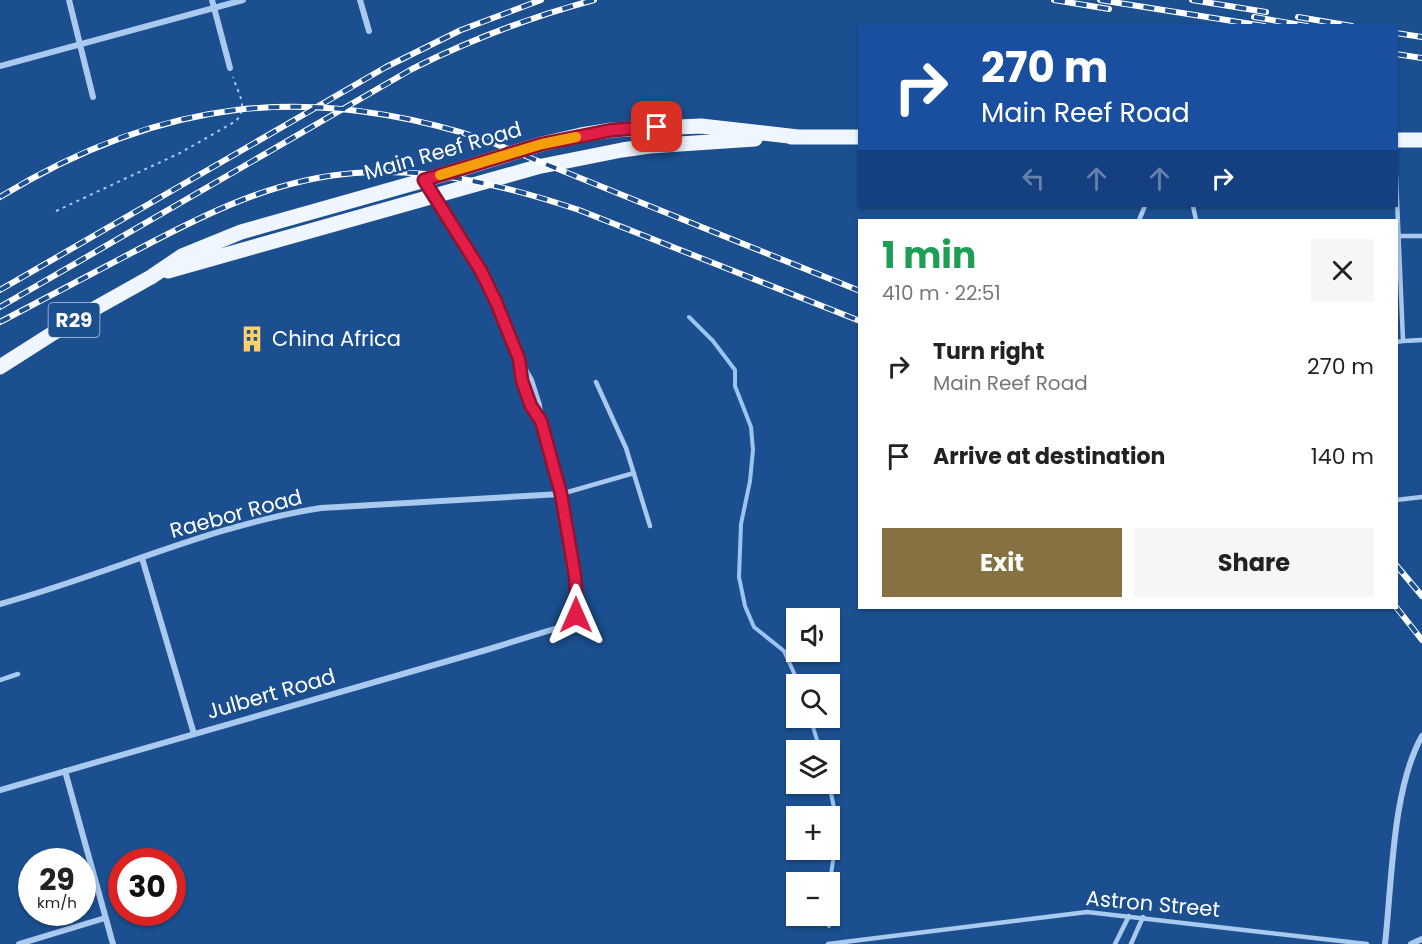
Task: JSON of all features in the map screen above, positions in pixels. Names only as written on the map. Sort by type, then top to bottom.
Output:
[{"type":"main road","name":"Main Reef Road","points":[[0,366],[69,323],[151,277],[182,256],[231,235],[542,144],[623,129],[701,126],[798,137]]},
{"type":"main road","name":"Main Reef Road","points":[[151,277],[537,167],[622,150],[661,145],[798,137],[858,137]]},
{"type":"main road","points":[[1398,140],[1422,140]]},
{"type":"main road","points":[[493,160],[501,177]]},
{"type":"street","points":[[69,0],[93,97]]},
{"type":"street","points":[[212,0],[230,68]]},
{"type":"street","points":[[0,66],[243,0]]},
{"type":"street","points":[[360,0],[369,31]]},
{"type":"street","points":[[424,180],[490,289],[519,359],[531,380],[561,494]]},
{"type":"street","name":"Raebor Road","points":[[0,604],[269,518],[312,509],[561,494]]},
{"type":"street","name":"Julbert Road","points":[[0,790],[564,626],[573,621],[577,608],[575,576],[561,494]]},
{"type":"street","points":[[142,558],[194,734]]},
{"type":"street","points":[[1385,944],[1397,828],[1405,777],[1412,755],[1422,736]]},
{"type":"street","points":[[65,771],[113,944]]},
{"type":"street","points":[[19,944],[105,918]]},
{"type":"street","points":[[1411,944],[1422,939]]},
{"type":"lane","points":[[1398,207],[1403,341]]},
{"type":"lane","points":[[1399,236],[1422,237]]},
{"type":"lane","points":[[1398,342],[1422,340]]},
{"type":"lane","points":[[596,382],[626,448],[650,526]]},
{"type":"lane","points":[[561,494],[634,474]]},
{"type":"lane","points":[[1398,500],[1422,497]]},
{"type":"lane","points":[[0,680],[18,674]]},
{"type":"lane","name":"Astron Street","points":[[828,944],[1087,912],[1368,944]]},
{"type":"lane","points":[[1115,944],[1129,916]]},
{"type":"lane","points":[[1131,944],[1143,917]]},
{"type":"path","points":[[56,211],[180,153],[236,121],[243,114],[243,106],[230,68]]},
{"type":"waterway","points":[[689,317],[713,341],[735,370],[735,386],[751,427],[753,450],[750,481],[741,524],[739,577],[745,606],[754,627],[784,651],[794,674]]},
{"type":"waterway","points":[[813,728],[817,740]]},
{"type":"waterway","points":[[831,794],[838,828],[831,872]]},
{"type":"railway","points":[[0,290],[386,67],[461,30],[541,0]]},
{"type":"railway","points":[[0,307],[412,69],[501,30],[594,0]]},
{"type":"railway","points":[[1054,0],[1109,9]]},
{"type":"railway","points":[[1100,0],[1251,24]]},
{"type":"railway","points":[[1192,0],[1266,12]]},
{"type":"railway","points":[[1254,17],[1295,24]]},
{"type":"railway","points":[[1298,17],[1340,24]]},
{"type":"railway","points":[[1398,33],[1422,37]]},
{"type":"railway","points":[[1398,54],[1422,58]]},
{"type":"railway","points":[[0,197],[60,164],[119,139],[177,121],[236,110],[296,107],[357,111],[420,122],[486,140],[858,290]]},
{"type":"railway","points":[[0,322],[163,236],[242,200],[297,182],[355,173],[383,172],[469,180],[552,201],[858,320]]},
{"type":"railway","points":[[1398,567],[1422,596]]},
{"type":"railway","points":[[1398,609],[1422,640]]},
{"type":"slow traffic","points":[[440,175],[542,144],[576,137]]},
{"type":"place","name":"China Africa","points":[[252,339]]},
{"type":"route","points":[[576,615],[575,576],[561,494],[541,421],[527,396],[520,374],[519,359],[490,289],[424,180],[542,144],[581,135],[657,127]]}]
